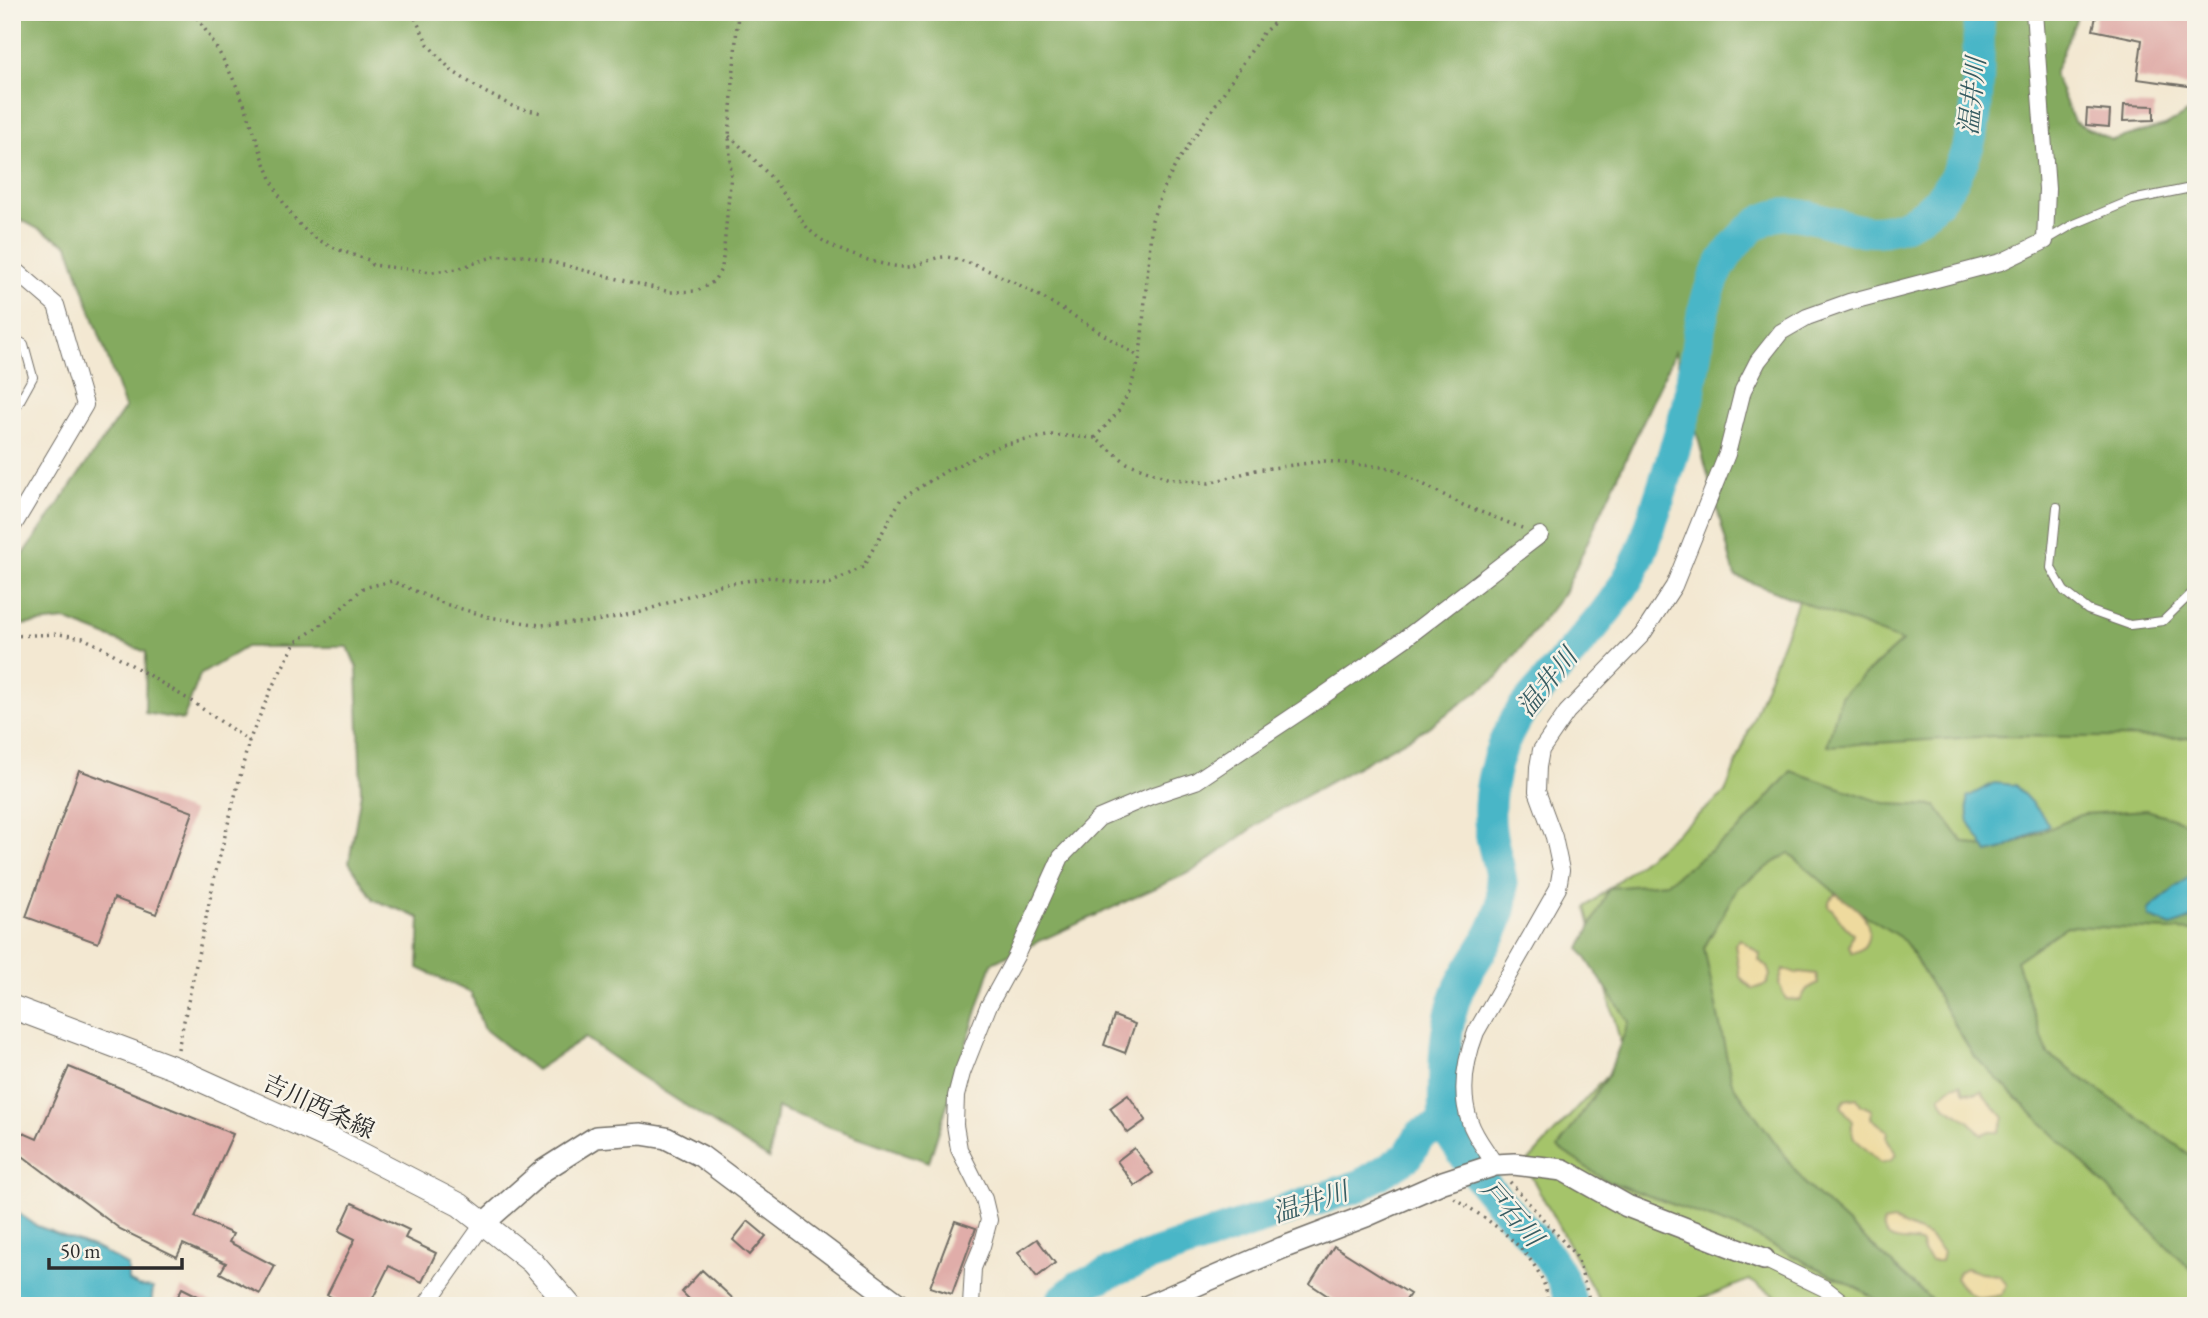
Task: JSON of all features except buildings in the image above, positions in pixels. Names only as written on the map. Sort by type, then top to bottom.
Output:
[{"type":"main road","name":"吉川西条線","points":[[12,1007],[173,1068],[334,1140],[460,1205],[532,1262],[570,1306]]},
{"type":"street","points":[[1495,1165],[1470,1124],[1464,1095],[1465,1074],[1476,1032],[1558,888],[1561,870],[1557,848],[1537,790],[1541,750],[1567,712],[1642,635],[1674,586],[1727,454],[1744,390],[1758,361],[1781,332],[1807,317],[1849,302],[2001,262],[2045,241],[2047,188],[2034,12]]},
{"type":"street","points":[[12,267],[56,305],[85,405],[12,527]]},
{"type":"street","points":[[971,1306],[973,1268],[989,1220],[984,1199],[959,1149],[955,1125],[956,1096],[962,1073],[988,1007],[1016,956],[1061,857],[1099,818],[1196,781],[1304,709],[1406,638],[1540,535]]},
{"type":"street","points":[[425,1306],[484,1223],[544,1170],[596,1137],[641,1134],[666,1138],[701,1156],[901,1306]]},
{"type":"street","points":[[1163,1303],[1282,1248],[1447,1181],[1495,1165],[1514,1164],[1563,1170],[1627,1206],[1764,1259],[1824,1288],[1847,1306]]},
{"type":"lane","points":[[2045,241],[2072,225],[2132,200],[2196,187]]},
{"type":"lane","points":[[12,337],[24,344],[33,377],[12,415]]},
{"type":"lane","points":[[2057,507],[2051,568],[2064,591],[2088,610],[2130,625],[2163,621],[2196,589]]},
{"type":"path","points":[[192,12],[211,37],[244,103],[278,196],[304,229],[337,250],[369,260],[372,265],[432,272],[457,269],[495,257],[524,255],[670,292],[696,290],[713,282],[722,268],[731,174],[729,136],[738,12]]},
{"type":"path","points":[[412,12],[429,46],[452,71],[514,107],[542,113]]},
{"type":"path","points":[[1095,438],[1118,412],[1129,392],[1140,357],[1152,220],[1163,190],[1175,166],[1264,33],[1286,12]]},
{"type":"path","points":[[729,136],[768,174],[804,227],[834,247],[870,260],[907,267],[948,256],[979,267],[1060,309],[1140,357]]},
{"type":"path","points":[[173,1068],[215,875],[249,741],[272,687],[296,642],[332,617],[363,588],[392,581],[445,604],[489,617],[540,625],[591,622],[640,612],[720,585],[771,577],[827,585],[863,567],[901,499],[946,471],[1001,445],[1052,435],[1095,438],[1127,463],[1167,478],[1209,483],[1256,470],[1324,461],[1392,468],[1463,505],[1540,535]]},
{"type":"path","points":[[12,636],[59,634],[83,638],[191,701],[249,741]]},
{"type":"path","points":[[1495,1165],[1577,1257],[1591,1306]]},
{"type":"path","points":[[1447,1181],[1451,1196],[1509,1237],[1531,1261],[1543,1281],[1549,1306]]},
{"type":"green space","points":[[12,12],[2079,12],[2054,74],[2074,122],[2112,140],[2165,126],[2196,108],[2196,738],[1996,736],[1827,746],[1841,696],[1902,641],[1735,576],[1675,352],[1564,593],[1498,677],[1427,728],[1271,815],[1195,870],[992,963],[929,1162],[777,1108],[769,1159],[585,1038],[536,1070],[483,1028],[471,993],[418,968],[420,918],[374,900],[349,862],[361,793],[357,668],[348,647],[246,647],[200,675],[183,720],[145,713],[146,652],[65,620],[12,626],[12,571],[125,408],[68,245],[12,215]]},
{"type":"green space","points":[[2196,210],[2196,1306],[1793,1306],[1749,1280],[1683,1306],[1602,1306],[1525,1165],[1624,1057],[1586,907],[1725,793],[1835,503]]},
{"type":"green space","points":[[1791,771],[1887,804],[1936,806],[1963,842],[1998,851],[2083,814],[2147,810],[2182,821],[2196,829],[2196,931],[2067,926],[2016,961],[2048,1054],[2196,1159],[2196,1275],[1973,1055],[1904,940],[1852,907],[1789,853],[1738,887],[1704,948],[1732,1083],[1807,1186],[1938,1306],[1887,1306],[1740,1229],[1605,1180],[1558,1148],[1608,1075],[1629,1022],[1580,949],[1609,888],[1666,883],[1740,829]]},
{"type":"sand","points":[[1837,894],[1858,909],[1867,923],[1867,942],[1859,951],[1852,953],[1849,946],[1853,933],[1828,906],[1830,899]]},
{"type":"sand","points":[[1740,939],[1760,954],[1759,960],[1767,967],[1770,975],[1767,984],[1753,989],[1740,977],[1735,944]]},
{"type":"sand","points":[[1783,969],[1796,974],[1816,974],[1818,983],[1807,989],[1800,1000],[1786,999],[1779,984]]},
{"type":"sand","points":[[1960,1084],[1964,1092],[1982,1091],[2001,1114],[2004,1118],[1999,1132],[1982,1135],[1970,1122],[1945,1106],[1940,1096]]},
{"type":"sand","points":[[1857,1098],[1861,1105],[1872,1110],[1871,1118],[1888,1131],[1887,1138],[1896,1154],[1892,1160],[1881,1163],[1854,1138],[1851,1128],[1853,1122],[1841,1106],[1845,1100]]},
{"type":"sand","points":[[1894,1221],[1928,1236],[1943,1252],[1941,1261],[1931,1261],[1923,1252],[1922,1244],[1887,1236],[1883,1223]]},
{"type":"sand","points":[[1966,1268],[1999,1275],[2007,1285],[2001,1295],[1979,1298],[1964,1288],[1956,1278],[1959,1272]]},
{"type":"water","points":[[1994,783],[2015,785],[2049,825],[2004,849],[1988,853],[1968,820],[1967,797]]},
{"type":"water","points":[[2196,871],[2196,917],[2171,926],[2149,917],[2148,910]]},
{"type":"water","points":[[12,1209],[37,1226],[100,1250],[128,1266],[128,1281],[138,1286],[153,1288],[151,1306],[12,1306]]},
{"type":"waterway","name":"温井川","points":[[1444,1125],[1446,1038],[1453,1004],[1464,978],[1495,925],[1502,902],[1490,820],[1491,790],[1497,761],[1508,733],[1521,712],[1600,619],[1637,563],[1686,410],[1703,311],[1716,274],[1736,243],[1755,225],[1771,217],[1800,215],[1860,230],[1883,230],[1903,225],[1922,215],[1937,201],[1961,165],[1974,123],[1978,82],[1979,12]]},
{"type":"waterway","name":"戸石川","points":[[1444,1125],[1484,1184],[1549,1257],[1566,1288],[1572,1306]]},
{"type":"waterway","name":"温井川","points":[[1060,1306],[1062,1300],[1079,1286],[1147,1257],[1361,1185],[1408,1156],[1420,1135],[1444,1125]]}]
